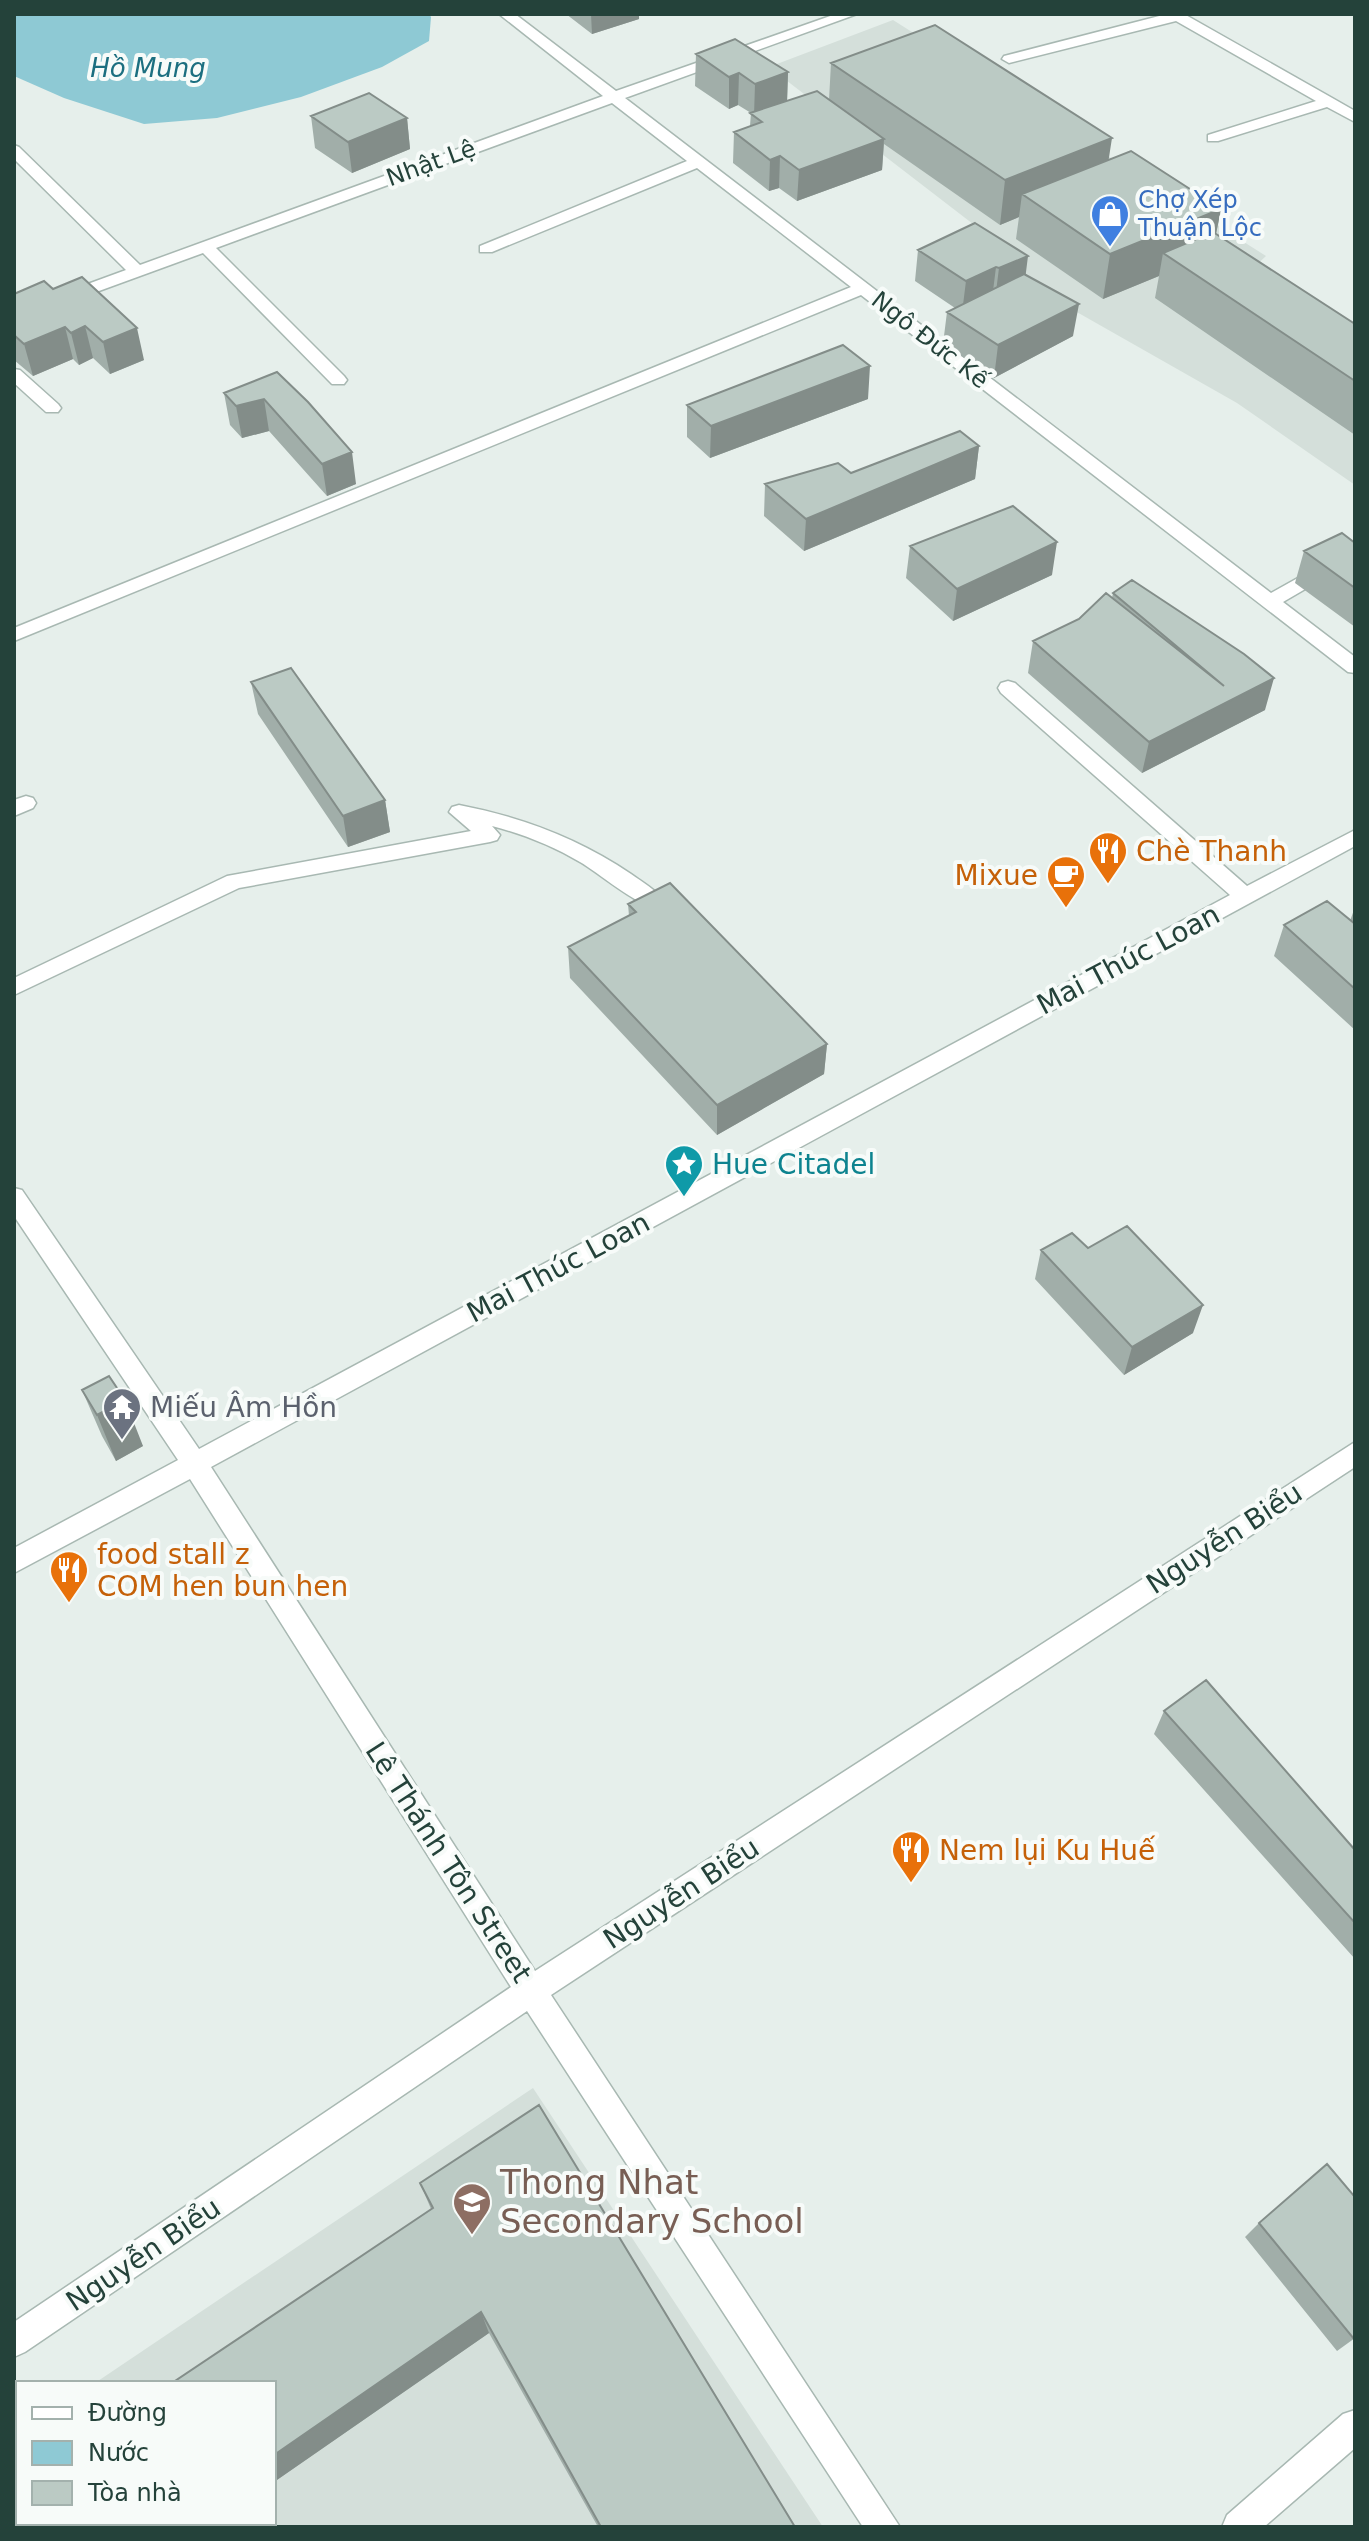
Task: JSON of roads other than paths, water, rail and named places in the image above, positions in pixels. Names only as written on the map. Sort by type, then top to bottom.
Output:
[{"type":"street","name":"Ngô Đức Kế","points":[[506,14],[1355,667]]},
{"type":"street","name":"Nhật Lệ","points":[[14,317],[613,97],[850,14]]},
{"type":"street","points":[[1009,59],[1176,15],[1355,117]]},
{"type":"street","points":[[1213,138],[1329,102]]},
{"type":"street","points":[[14,150],[137,272]]},
{"type":"street","points":[[486,249],[698,162]]},
{"type":"street","points":[[205,246],[338,380]]},
{"type":"street","points":[[14,635],[863,288]]},
{"type":"street","points":[[14,374],[52,408]]},
{"type":"street","points":[[1270,601],[1355,552]]},
{"type":"street","points":[[1008,688],[1245,896]]},
{"type":"street","points":[[14,987],[234,881],[490,835],[459,812],[496,818],[577,850],[616,872],[653,902]]},
{"type":"street","name":"Mai Thúc Loan","points":[[14,1561],[1355,837]]},
{"type":"street","name":"Lê Thánh Tôn Street","points":[[14,1197],[194,1463],[531,1991],[883,2527]]},
{"type":"street","name":"Nguyễn Biểu","points":[[14,2341],[531,1991],[1355,1453]]},
{"type":"street","points":[[1239,2527],[1355,2426]]},
{"type":"water","name":"Hồ Mung","points":[[14,14],[429,14],[431,17],[429,41],[382,67],[301,97],[217,118],[144,124],[64,98],[14,76]]},
{"type":"place","name":"Chợ Xép Thuận Lộc","points":[[1110,248]]},
{"type":"place","name":"Chè Thanh","points":[[1108,885]]},
{"type":"place","name":"Mixue","points":[[1066,909]]},
{"type":"place","name":"Hue Citadel","points":[[684,1198]]},
{"type":"place","name":"Miếu Âm Hồn","points":[[122,1441]]},
{"type":"place","name":"food stall z COM hen bun hen","points":[[69,1604]]},
{"type":"place","name":"Nem lụi Ku Huế","points":[[911,1884]]},
{"type":"place","name":"Thong Nhat Secondary School","points":[[472,2236]]}]
